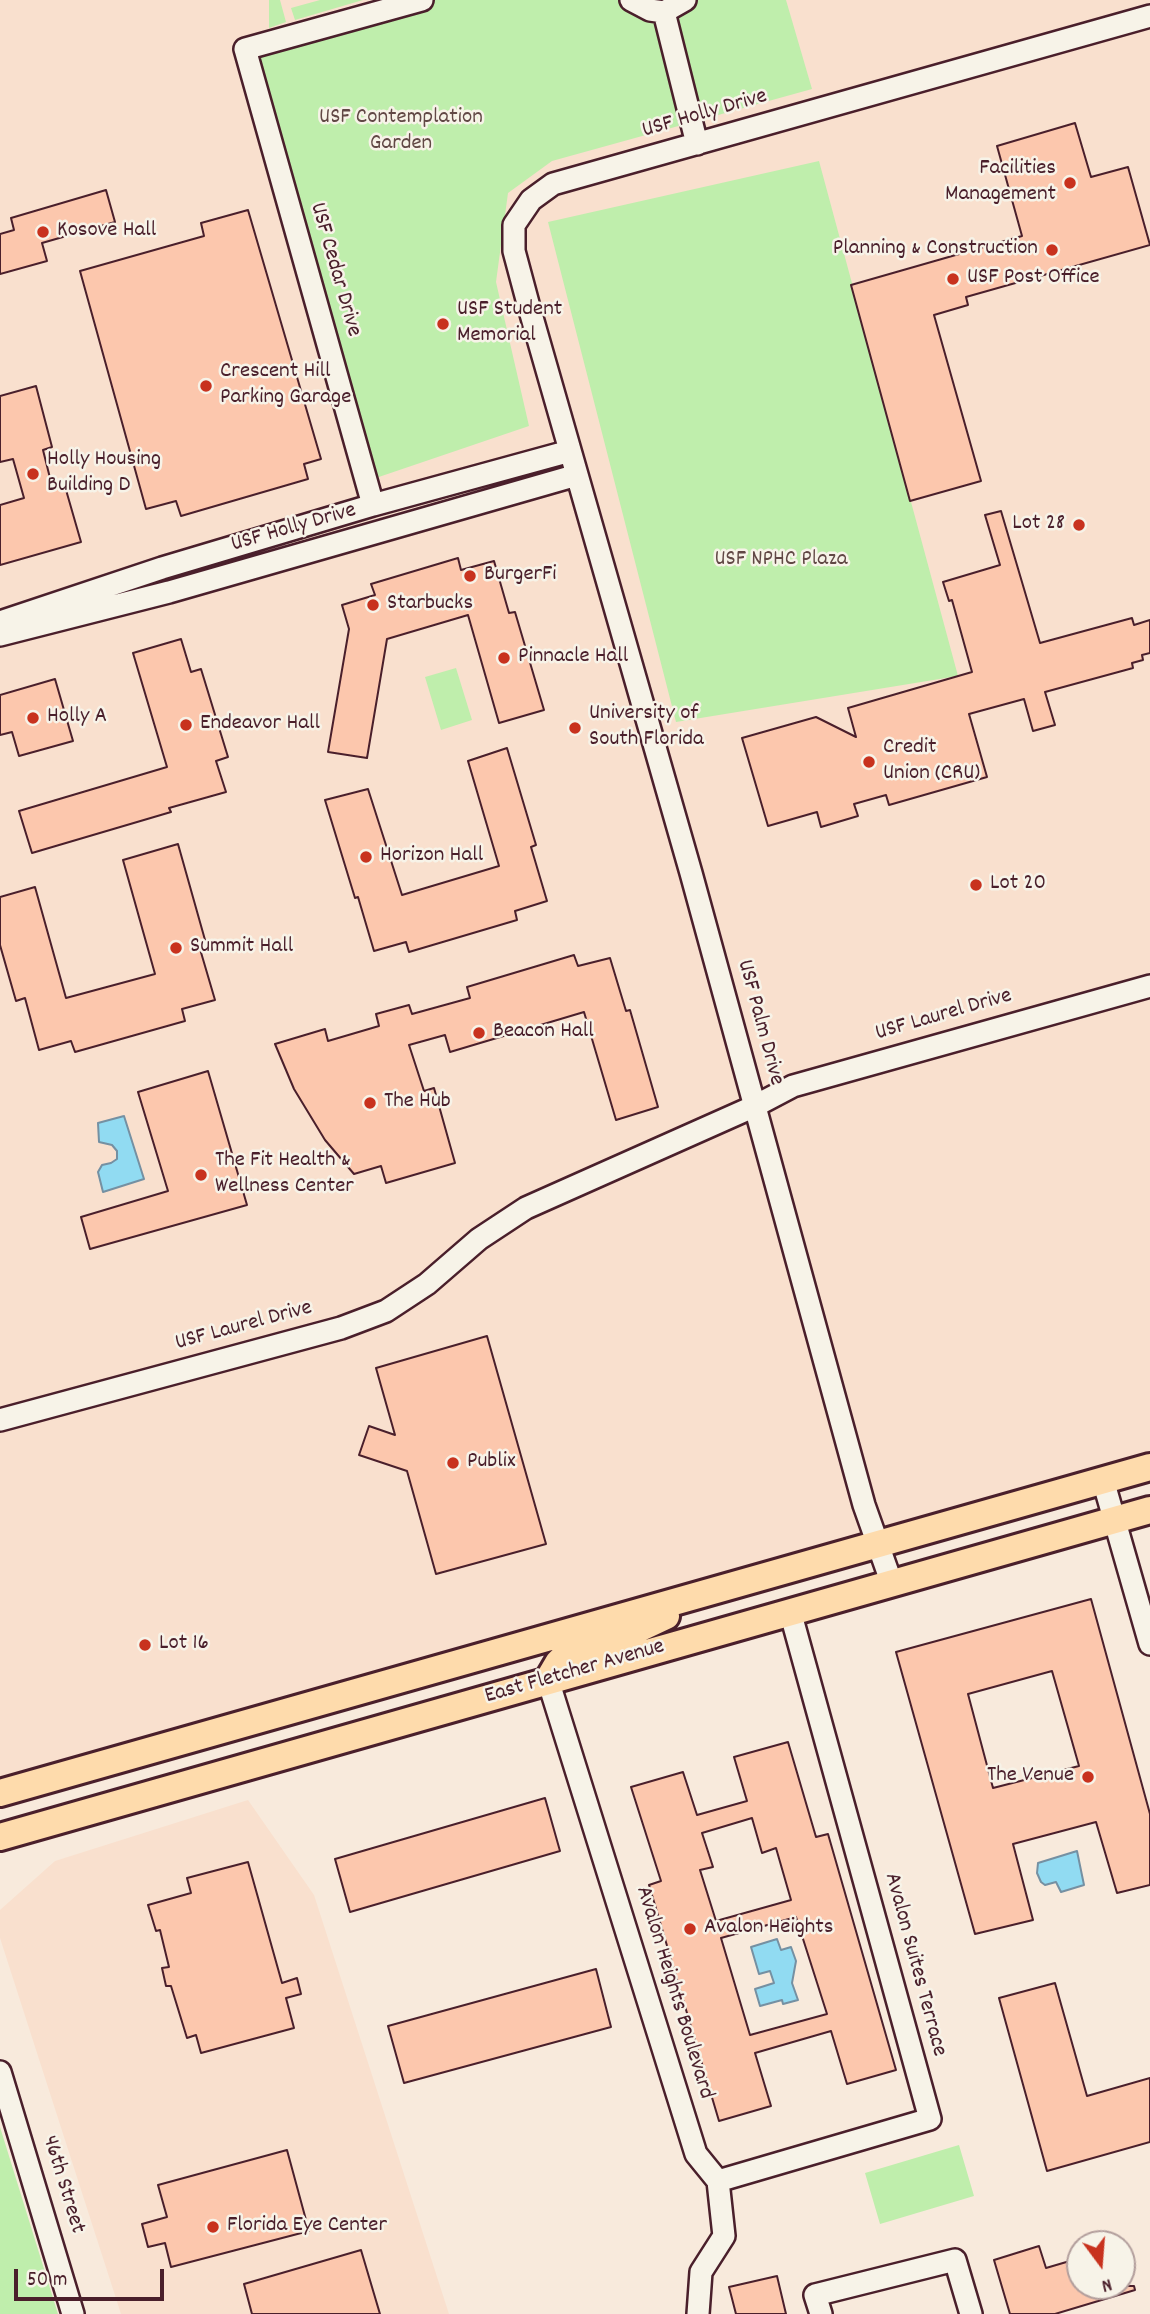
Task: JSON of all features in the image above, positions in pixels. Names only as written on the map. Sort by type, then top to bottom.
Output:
[{"type":"main road","name":"East Fletcher Avenue","points":[[0,1793],[877,1542],[1150,1467]]},
{"type":"main road","name":"East Fletcher Avenue","points":[[0,1837],[1150,1510]]},
{"type":"main road","points":[[548,1680],[558,1663],[569,1653],[617,1639],[664,1617],[710,1590]]},
{"type":"street","name":"USF Cedar Drive","points":[[373,505],[245,49],[422,0]]},
{"type":"street","points":[[631,0],[650,10],[664,12],[685,0]]},
{"type":"street","points":[[664,12],[697,144]]},
{"type":"street","name":"USF Holly Drive","points":[[0,635],[169,592],[577,475],[514,251],[514,225],[531,201],[553,184],[1150,16]]},
{"type":"street","name":"USF Holly Drive","points":[[0,622],[136,576],[373,505],[570,451]]},
{"type":"street","name":"USF Palm Drive","points":[[577,475],[755,1106],[856,1480],[891,1584]]},
{"type":"street","name":"USF Laurel Drive","points":[[0,1420],[341,1328],[386,1311],[427,1284],[479,1239],[526,1208],[755,1106],[793,1086],[1150,986]]},
{"type":"street","points":[[1103,1480],[1150,1644]]},
{"type":"street","name":"Avalon Suites Terrace","points":[[718,2181],[930,2119],[790,1611]]},
{"type":"street","name":"Avalon Heights Boulevard","points":[[548,1680],[696,2154],[718,2181]]},
{"type":"street","name":"46th Street","points":[[0,2072],[73,2314]]},
{"type":"street","points":[[698,2314],[701,2272],[724,2236],[718,2181]]},
{"type":"street","points":[[821,2314],[815,2295],[954,2260],[971,2314]]},
{"type":"shaded area","name":"University of South Florida","points":[[0,0],[1150,0],[1150,1456],[0,1783]]},
{"type":"shaded area","points":[[248,1800],[314,1895],[449,2314],[121,2314],[0,1938],[0,1910],[55,1861]]},
{"type":"green space","points":[[269,0],[280,0],[286,22],[269,28]]},
{"type":"green space","points":[[320,0],[363,0],[295,20],[291,8]]},
{"type":"green space","name":"USF Contemplation Garden","points":[[414,0],[786,0],[812,89],[552,161],[508,193],[496,282],[529,426],[367,481],[251,48]]},
{"type":"green space","name":"USF NPHC Plaza","points":[[819,161],[958,676],[676,722],[548,222]]},
{"type":"green space","points":[[456,668],[472,720],[441,730],[425,677]]},
{"type":"green space","points":[[0,2127],[58,2314],[0,2314]]},
{"type":"green space","points":[[959,2145],[974,2196],[880,2224],[865,2173]]},
{"type":"water","points":[[124,1116],[144,1179],[103,1192],[98,1172],[102,1165],[117,1159],[117,1151],[112,1145],[99,1142],[98,1123]]},
{"type":"water","points":[[1077,1851],[1084,1885],[1061,1892],[1056,1882],[1045,1885],[1041,1882],[1037,1873],[1038,1863]]},
{"type":"water","points":[[777,1939],[781,1950],[791,1947],[796,1961],[792,1983],[798,2000],[783,2004],[782,2000],[760,2006],[755,1989],[774,1983],[770,1971],[759,1974],[751,1947]]},
{"type":"building","points":[[1075,123],[1091,177],[1128,167],[1150,245],[966,297],[968,305],[934,315],[981,481],[910,501],[851,285],[1022,236],[997,146]]},
{"type":"building","name":"Kosove Hall","points":[[106,190],[115,222],[42,243],[47,261],[0,274],[0,234],[14,230],[11,218]]},
{"type":"building","name":"Crescent Hill Parking Garage","points":[[248,210],[321,459],[304,464],[308,479],[181,516],[176,501],[146,509],[80,271],[204,236],[201,223]]},
{"type":"building","name":"Holly Housing Building D","points":[[36,386],[52,447],[43,450],[52,486],[64,483],[81,542],[0,565],[0,505],[24,498],[13,459],[0,462],[0,396]]},
{"type":"building","points":[[1001,511],[1040,643],[1132,618],[1134,625],[1150,620],[1150,653],[1142,655],[1143,660],[1132,663],[1133,668],[1045,692],[1055,725],[1033,731],[1024,699],[969,714],[987,777],[889,805],[886,795],[854,804],[858,816],[821,827],[817,812],[768,826],[742,738],[816,717],[856,737],[848,708],[972,672],[952,600],[949,601],[943,582],[1000,565],[985,515]]},
{"type":"building","name":"Pinnacle Hall","points":[[458,558],[461,570],[494,561],[509,613],[515,612],[544,710],[499,723],[468,615],[387,639],[367,758],[328,752],[349,629],[342,605],[375,595],[371,584]]},
{"type":"building","name":"Endeavor Hall","points":[[181,639],[191,672],[201,669],[228,757],[216,761],[226,792],[169,808],[171,812],[32,853],[19,811],[167,767],[133,653]]},
{"type":"building","name":"Holly A","points":[[55,679],[73,741],[19,756],[12,732],[0,735],[0,695]]},
{"type":"building","name":"Horizon Hall","points":[[507,748],[536,845],[531,847],[547,901],[515,911],[517,920],[409,952],[406,942],[374,951],[325,800],[368,789],[402,895],[499,866],[468,761]]},
{"type":"building","name":"Summit Hall","points":[[178,844],[207,947],[200,949],[215,1000],[182,1009],[185,1021],[75,1052],[71,1041],[39,1050],[25,998],[16,1001],[0,945],[0,897],[35,887],[66,998],[155,974],[123,860]]},
{"type":"building","points":[[574,955],[578,966],[610,958],[626,1011],[630,1010],[658,1107],[616,1120],[584,1012],[450,1052],[445,1035],[409,1045],[424,1091],[434,1088],[455,1163],[386,1183],[381,1166],[354,1174],[325,1140],[294,1089],[275,1044],[325,1029],[328,1041],[379,1026],[376,1014],[409,1005],[412,1014],[470,998],[467,987]]},
{"type":"building","name":"The Fit Health & Wellness Center","points":[[208,1071],[247,1205],[90,1249],[81,1217],[168,1191],[138,1092]]},
{"type":"building","name":"Publix","points":[[487,1336],[546,1544],[436,1574],[407,1471],[359,1455],[369,1426],[395,1435],[376,1368]]},
{"type":"building","name":"The Venue","points":[[1091,1599],[1150,1814],[1150,1885],[1117,1893],[1096,1822],[1013,1844],[1033,1920],[975,1934],[896,1652]],"holes":[[[1052,1671],[1079,1766],[993,1788],[968,1694]]]},
{"type":"building","name":"Avalon Heights","points":[[788,1742],[816,1837],[828,1834],[896,2070],[847,2084],[831,2031],[755,2053],[771,2106],[719,2121],[649,1885],[661,1881],[631,1787],[683,1772],[697,1815],[747,1801],[734,1757]],"holes":[[[752,1818],[762,1853],[776,1848],[791,1900],[716,1921],[700,1870],[713,1867],[702,1833]],[[796,1917],[827,2014],[750,2035],[721,1938]]]},
{"type":"building","points":[[545,1798],[560,1851],[350,1912],[335,1859]]},
{"type":"building","points":[[248,1862],[282,1983],[297,1978],[301,1994],[286,1998],[294,2028],[201,2053],[196,2035],[187,2038],[171,1986],[166,1986],[162,1968],[169,1967],[160,1930],[156,1931],[148,1905],[191,1893],[187,1878]]},
{"type":"building","points":[[596,1969],[611,2027],[404,2083],[388,2026]]},
{"type":"building","points":[[1055,1983],[1087,2096],[1150,2078],[1150,2142],[1047,2171],[999,1998]]},
{"type":"building","points":[[287,2150],[309,2231],[171,2267],[165,2243],[148,2247],[142,2224],[167,2217],[158,2185]]},
{"type":"building","points":[[1039,2246],[1046,2268],[1066,2262],[1066,2300],[1102,2300],[1055,2314],[1010,2314],[994,2260]]},
{"type":"building","points":[[361,2250],[380,2314],[252,2314],[244,2284]]},
{"type":"building","points":[[777,2276],[786,2314],[736,2314],[729,2287]]},
{"type":"place","name":"Facilities Management","points":[[1070,183]]},
{"type":"place","name":"Kosove Hall","points":[[43,232]]},
{"type":"place","name":"Planning & Construction","points":[[1052,250]]},
{"type":"place","name":"USF Post Office","points":[[953,279]]},
{"type":"place","name":"USF Student Memorial","points":[[443,324]]},
{"type":"place","name":"Crescent Hill Parking Garage","points":[[206,386]]},
{"type":"place","name":"Holly Housing Building D","points":[[33,474]]},
{"type":"place","name":"Lot 28","points":[[1079,525]]},
{"type":"place","name":"BurgerFi","points":[[470,576]]},
{"type":"place","name":"Starbucks","points":[[373,605]]},
{"type":"place","name":"Pinnacle Hall","points":[[504,658]]},
{"type":"place","name":"Holly A","points":[[33,718]]},
{"type":"place","name":"Endeavor Hall","points":[[186,725]]},
{"type":"place","name":"University of South Florida","points":[[575,728]]},
{"type":"place","name":"Credit Union (CRU)","points":[[869,762]]},
{"type":"place","name":"Horizon Hall","points":[[366,857]]},
{"type":"place","name":"Lot 20","points":[[976,885]]},
{"type":"place","name":"Summit Hall","points":[[176,948]]},
{"type":"place","name":"Beacon Hall","points":[[479,1033]]},
{"type":"place","name":"The Hub","points":[[370,1103]]},
{"type":"place","name":"The Fit Health & Wellness Center","points":[[201,1175]]},
{"type":"place","name":"Publix","points":[[453,1463]]},
{"type":"place","name":"Lot 16","points":[[145,1645]]},
{"type":"place","name":"The Venue","points":[[1088,1777]]},
{"type":"place","name":"Avalon Heights","points":[[690,1929]]},
{"type":"place","name":"Florida Eye Center","points":[[213,2227]]}]
